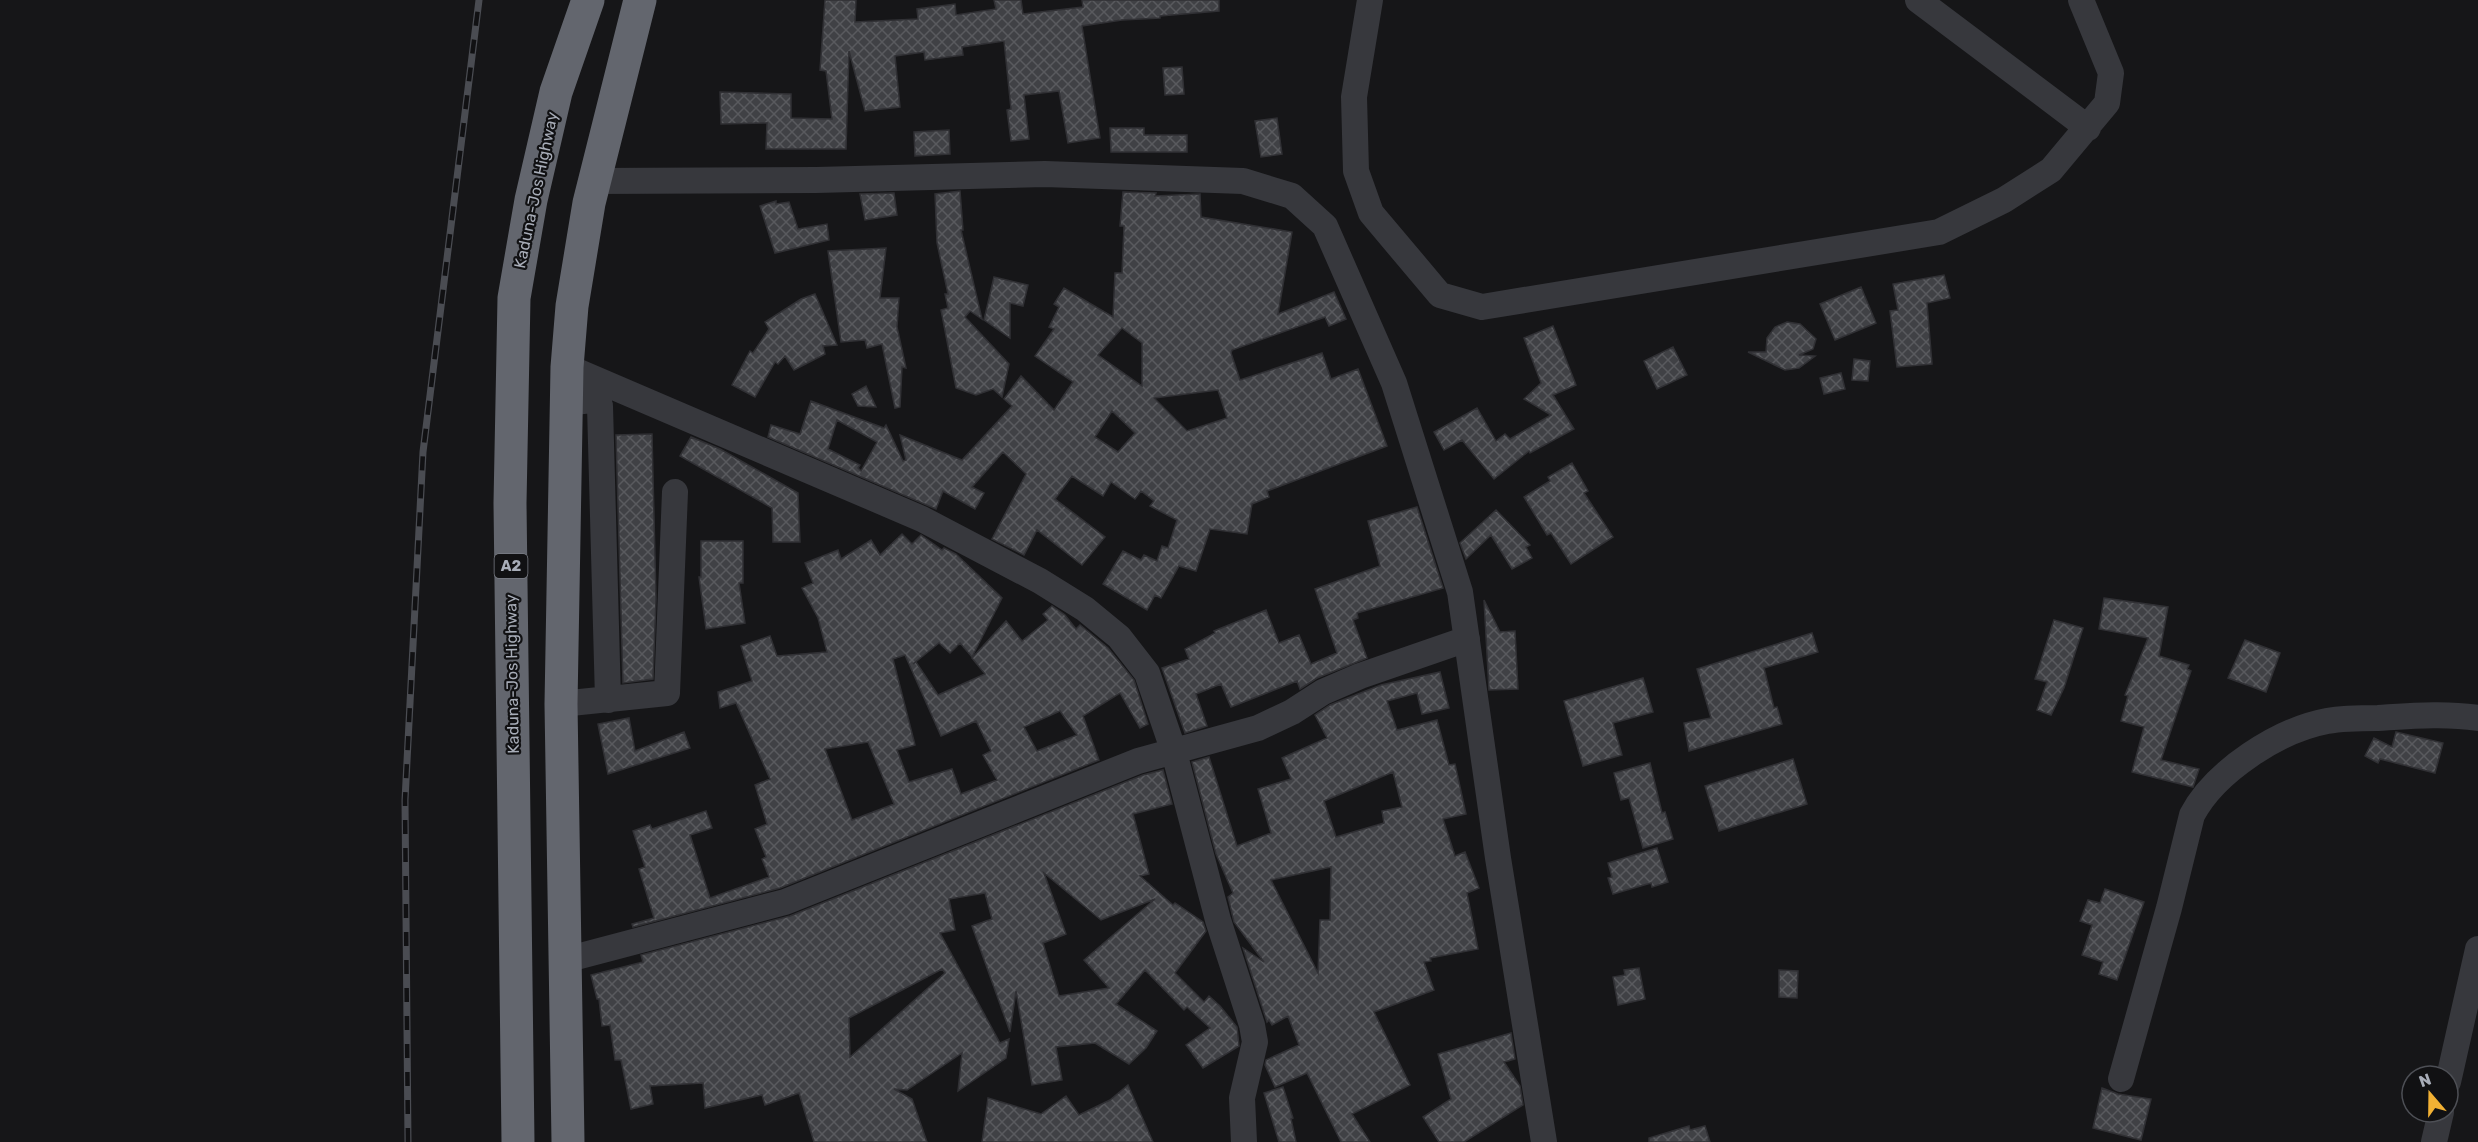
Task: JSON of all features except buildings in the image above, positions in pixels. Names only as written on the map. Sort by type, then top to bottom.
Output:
[{"type":"highway","name":"Kaduna-Jos Highway","points":[[518,1142],[510,503],[514,298],[531,200],[556,92],[588,0]]},
{"type":"highway","points":[[568,1142],[561,704],[567,367],[572,306],[594,181],[640,0]]},
{"type":"street","points":[[1370,0],[1354,97],[1356,171],[1371,213],[1440,295],[1482,307],[1939,232],[2004,200],[2051,170],[2088,129],[2106,103],[2111,73],[2081,0]]},
{"type":"street","points":[[1918,0],[2088,129]]},
{"type":"street","points":[[594,181],[816,180],[1045,174],[1243,181],[1292,196],[1325,226],[1394,383],[1460,592],[1500,870],[1544,1142]]},
{"type":"street","points":[[567,367],[922,519],[1040,581],[1085,609],[1119,637],[1147,673],[1173,752],[1218,920],[1255,1042],[1242,1098],[1244,1142]]},
{"type":"street","points":[[565,403],[592,400],[600,406],[608,700]]},
{"type":"street","points":[[561,704],[667,693],[675,492]]},
{"type":"street","points":[[565,960],[671,934],[785,902],[1138,761],[1258,728],[1292,712],[1323,692],[1360,676],[1467,639]]},
{"type":"street","points":[[2121,1079],[2169,908],[2192,814],[2197,804],[2232,768],[2269,744],[2327,721],[2403,717],[2478,718]]},
{"type":"street","points":[[2452,1064],[2478,949]]},
{"type":"street","points":[[2434,1142],[2438,1124]]},
{"type":"railway","points":[[408,1142],[405,800],[423,452],[479,0]]}]
